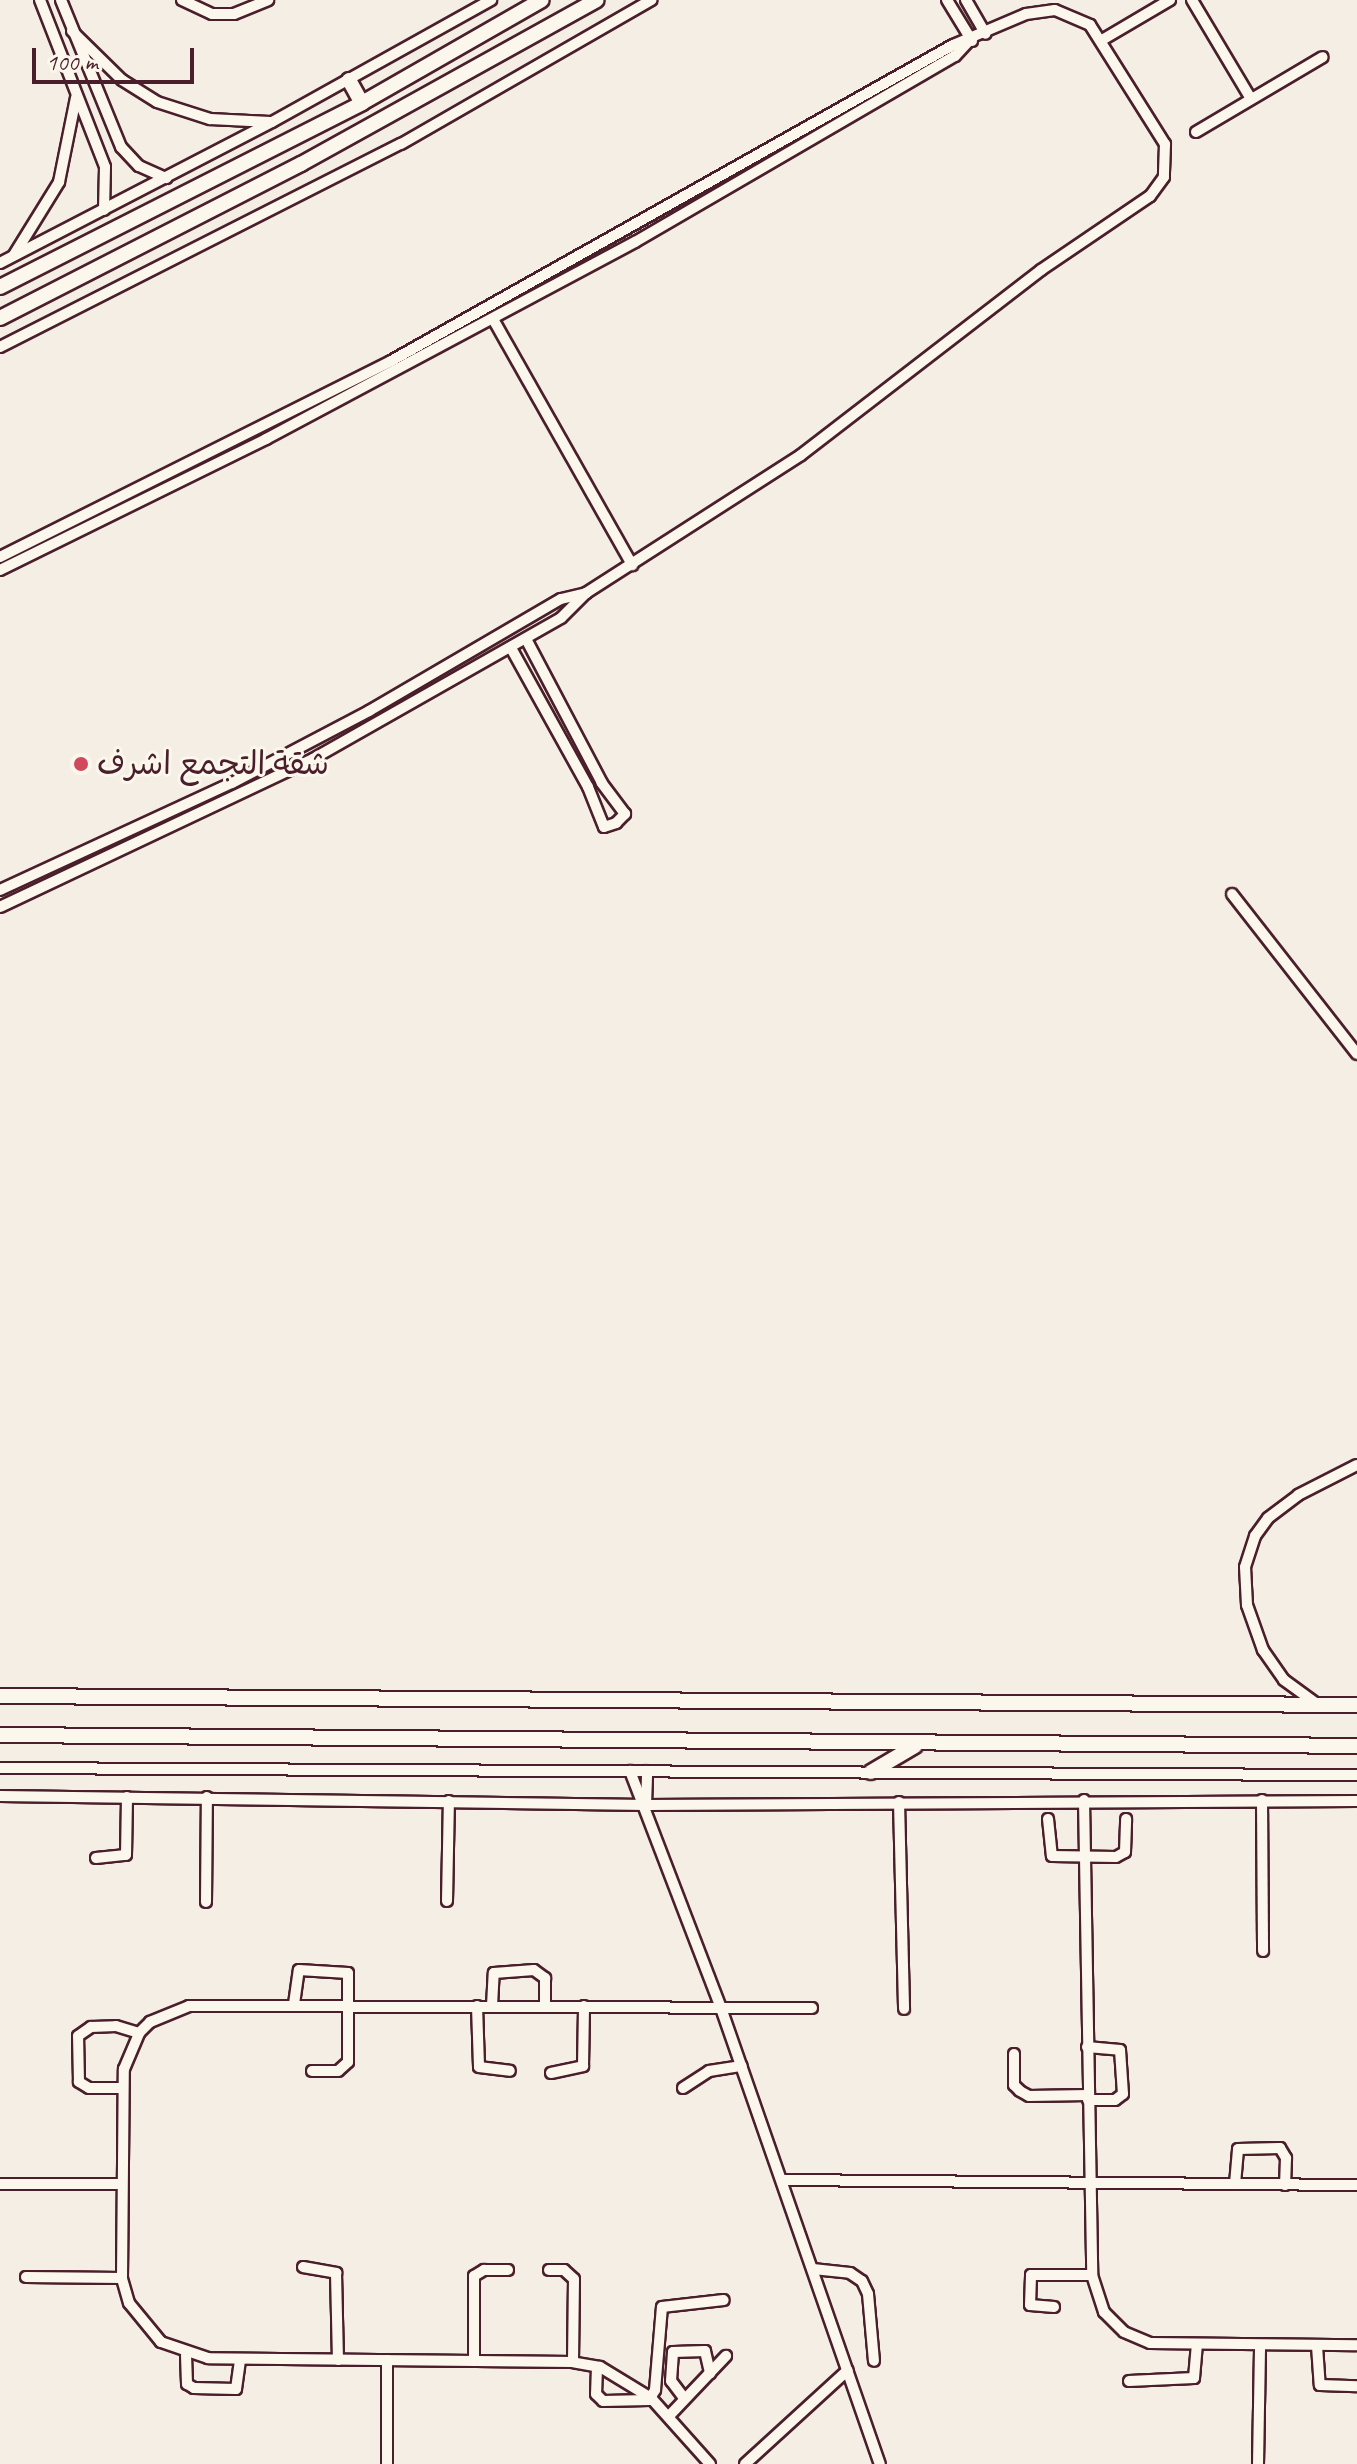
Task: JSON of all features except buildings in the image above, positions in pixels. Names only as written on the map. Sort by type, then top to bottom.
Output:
[{"type":"street","points":[[40,0],[105,167],[104,210]]},
{"type":"street","points":[[61,0],[126,154],[166,178]]},
{"type":"street","points":[[182,0],[212,14],[234,14],[268,0]]},
{"type":"street","points":[[0,263],[272,122],[491,0]]},
{"type":"street","points":[[0,287],[362,103],[542,0]]},
{"type":"street","points":[[0,318],[482,65],[597,0]]},
{"type":"street","points":[[0,347],[401,144],[651,0]]},
{"type":"street","points":[[947,0],[970,42]]},
{"type":"street","points":[[966,0],[986,34]]},
{"type":"street","points":[[1102,40],[1170,0]]},
{"type":"street","points":[[1192,0],[1251,99]]},
{"type":"street","points":[[0,570],[394,366],[493,319],[635,242],[955,56],[970,42],[1026,14],[1055,10],[1082,19],[1102,40],[1165,144],[1167,169],[1156,191],[1041,270],[801,455],[586,593],[568,613],[444,687],[239,797],[0,907]]},
{"type":"street","points":[[497,26],[511,49]]},
{"type":"street","points":[[72,31],[111,71],[157,102],[210,119],[272,122]]},
{"type":"street","points":[[469,42],[482,65]]},
{"type":"street","points":[[394,366],[953,45],[970,42]]},
{"type":"street","points":[[1196,132],[1323,57]]},
{"type":"street","points":[[349,80],[362,103]]},
{"type":"street","points":[[12,258],[59,182],[77,96]]},
{"type":"street","points":[[628,231],[635,242]]},
{"type":"street","points":[[493,319],[632,565]]},
{"type":"street","points":[[0,557],[264,434]]},
{"type":"street","points":[[0,890],[232,783],[436,673],[561,599],[586,593]]},
{"type":"street","points":[[511,648],[588,787],[604,827],[616,823],[625,814],[602,783],[526,639]]},
{"type":"street","points":[[436,673],[444,687]]},
{"type":"street","points":[[232,783],[239,797]]},
{"type":"street","points":[[1232,894],[1357,1054]]},
{"type":"street","points":[[1318,1705],[1284,1680],[1263,1650],[1247,1605],[1245,1567],[1250,1546],[1268,1518],[1298,1495],[1357,1465]]},
{"type":"street","points":[[0,1696],[1357,1705]]},
{"type":"street","points":[[0,1735],[916,1745],[1357,1746]]},
{"type":"street","points":[[871,1772],[916,1745]]},
{"type":"street","points":[[0,1768],[1357,1775]]},
{"type":"street","points":[[630,1771],[636,1798],[646,1805]]},
{"type":"street","points":[[647,1771],[646,1805],[742,2066],[880,2464]]},
{"type":"street","points":[[0,1796],[646,1805],[1084,1800],[1357,1801]]},
{"type":"street","points":[[96,1858],[126,1855],[127,1797]]},
{"type":"street","points":[[206,1902],[207,1797]]},
{"type":"street","points":[[1084,1800],[1092,2275],[1104,2312],[1124,2332],[1150,2343],[1357,2345]]},
{"type":"street","points":[[1262,1800],[1263,1951]]},
{"type":"street","points":[[447,1901],[449,1801]]},
{"type":"street","points":[[899,1802],[904,2009]]},
{"type":"street","points":[[1048,1819],[1050,1855],[1085,1857],[1124,1854],[1126,1819]]},
{"type":"street","points":[[294,2004],[297,1973],[305,1968],[345,1971],[349,2005],[346,2066],[312,2071]]},
{"type":"street","points":[[492,2006],[494,1973],[534,1970],[545,1978],[545,2006]]},
{"type":"street","points":[[710,2464],[651,2398],[625,2378],[597,2367],[573,2362],[240,2359],[186,2355],[142,2325],[122,2278],[121,2088],[129,2051],[139,2033],[167,2011],[189,2006],[812,2008]]},
{"type":"street","points":[[477,2006],[479,2067],[510,2071]]},
{"type":"street","points":[[551,2073],[572,2073],[583,2066],[584,2006]]},
{"type":"street","points":[[121,2088],[89,2088],[79,2082],[78,2036],[91,2027],[116,2026],[139,2033]]},
{"type":"street","points":[[1014,2054],[1014,2085],[1029,2096],[1115,2100],[1123,2094],[1120,2050],[1087,2047]]},
{"type":"street","points":[[683,2088],[709,2071],[742,2066]]},
{"type":"street","points":[[1235,2184],[1238,2149],[1280,2148],[1286,2158],[1285,2185]]},
{"type":"street","points":[[782,2180],[1357,2185]]},
{"type":"street","points":[[0,2184],[120,2184]]},
{"type":"street","points":[[303,2267],[336,2273],[338,2360]]},
{"type":"street","points":[[813,2269],[850,2273],[862,2281],[874,2361]]},
{"type":"street","points":[[474,2361],[474,2276],[484,2270],[508,2270]]},
{"type":"street","points":[[549,2270],[564,2270],[574,2279],[573,2362]]},
{"type":"street","points":[[1054,2307],[1030,2305],[1031,2275],[1092,2275]]},
{"type":"street","points":[[26,2277],[122,2278]]},
{"type":"street","points":[[651,2398],[662,2307],[669,2302],[724,2300]]},
{"type":"street","points":[[1129,2381],[1194,2378],[1197,2345]]},
{"type":"street","points":[[1258,2464],[1260,2346]]},
{"type":"street","points":[[1317,2346],[1320,2385],[1357,2386]]},
{"type":"street","points":[[684,2398],[671,2381],[673,2352],[705,2351],[710,2373]]},
{"type":"street","points":[[186,2355],[187,2384],[194,2388],[236,2389],[240,2359]]},
{"type":"street","points":[[669,2416],[726,2356]]},
{"type":"street","points":[[387,2360],[387,2464]]},
{"type":"street","points":[[597,2367],[596,2394],[603,2401],[651,2398]]},
{"type":"street","points":[[745,2464],[848,2370]]},
{"type":"place","name":"شقة التجمع اشرف","points":[[81,764]]}]
